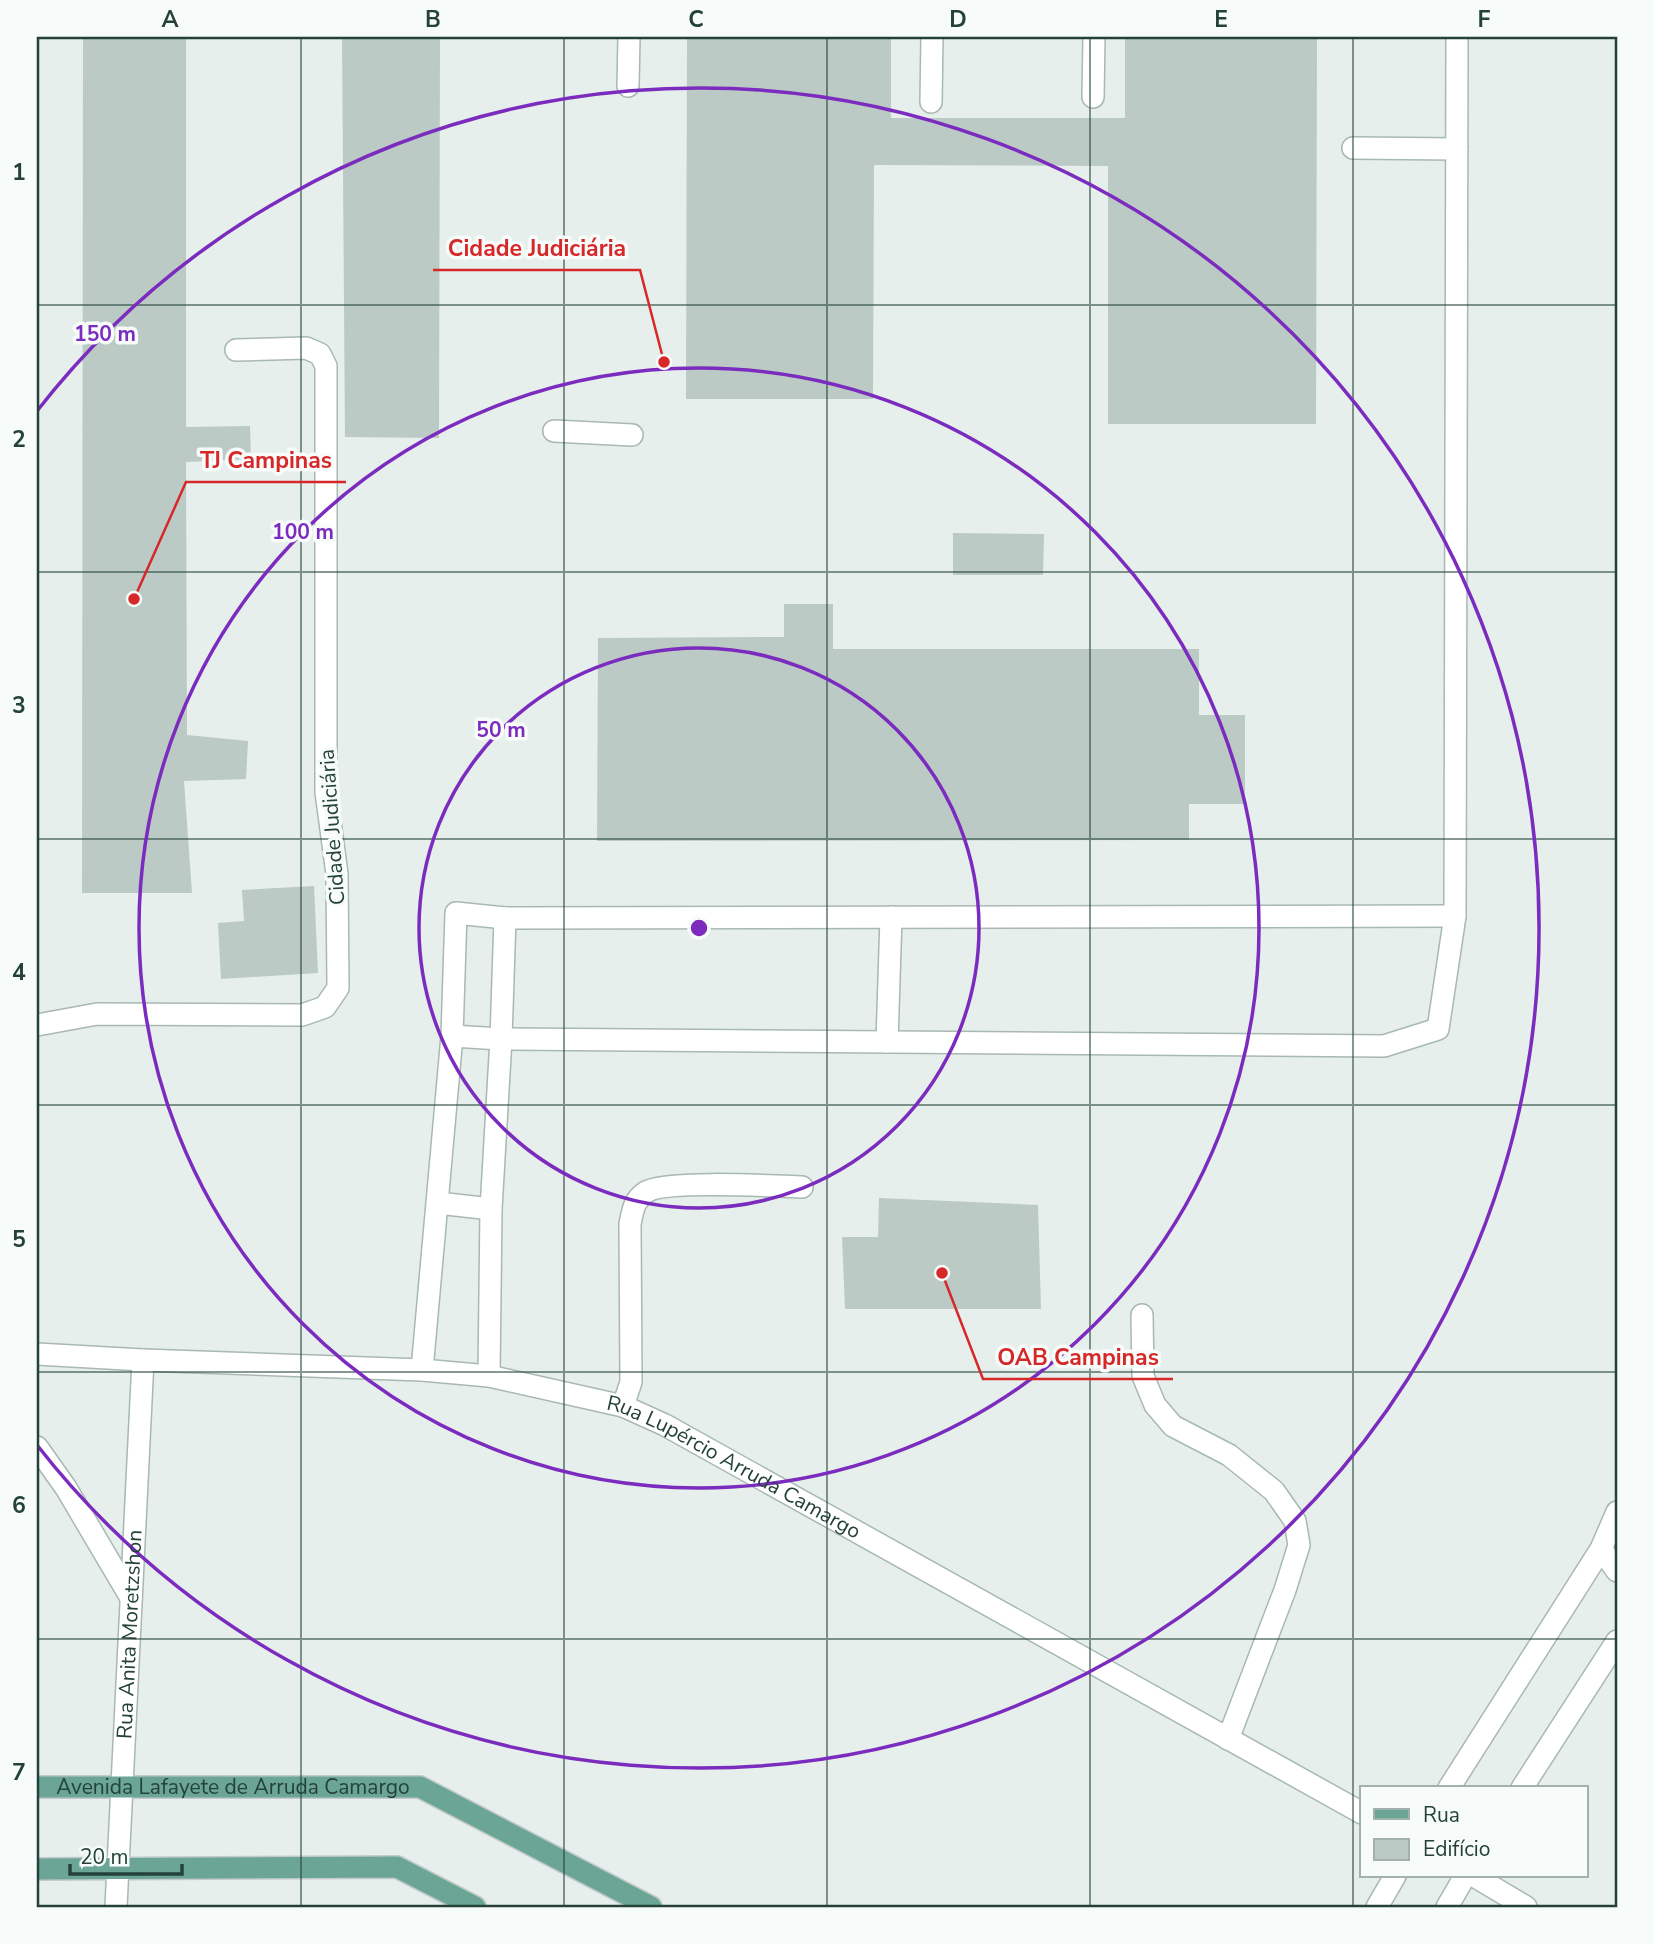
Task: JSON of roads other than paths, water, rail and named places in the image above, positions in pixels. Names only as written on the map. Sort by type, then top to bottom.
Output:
[{"type":"main road","name":"Avenida Lafayete de Arruda Camargo","points":[[37,1787],[420,1787],[650,1907]]},
{"type":"main road","points":[[37,1868],[397,1867],[475,1907]]},
{"type":"street","points":[[628,86],[629,37]]},
{"type":"street","points":[[931,102],[932,37]]},
{"type":"street","points":[[1093,97],[1094,37]]},
{"type":"street","points":[[452,1036],[501,1039],[1384,1046],[1438,1029],[1455,916],[1457,37]]},
{"type":"street","points":[[1353,148],[1457,149]]},
{"type":"street","name":"Cidade Judiciária","points":[[37,1026],[97,1014],[302,1015],[325,1007],[338,988],[337,874],[326,792],[326,366],[320,354],[306,348],[236,351]]},
{"type":"street","points":[[554,431],[632,435]]},
{"type":"street","points":[[422,1370],[452,1036],[456,913],[505,918],[1455,916]]},
{"type":"street","points":[[887,1042],[891,917]]},
{"type":"street","points":[[489,1376],[491,1209],[505,918]]},
{"type":"street","points":[[623,1406],[631,1382],[630,1224],[635,1201],[649,1189],[673,1185],[802,1186]]},
{"type":"street","points":[[438,1203],[491,1209]]},
{"type":"street","points":[[1142,1315],[1143,1376],[1155,1405],[1173,1426],[1229,1455],[1274,1491],[1294,1521],[1299,1545],[1285,1590],[1228,1739]]},
{"type":"street","name":"Rua Lupércio Arruda Camargo","points":[[37,1354],[422,1370],[489,1376],[623,1406],[665,1425],[1360,1812]]},
{"type":"street","name":"Rua Anita Moretzshon","points":[[116,1907],[143,1360]]},
{"type":"street","points":[[37,1447],[66,1488],[131,1598]]},
{"type":"street","points":[[1450,1786],[1601,1549],[1617,1512]]},
{"type":"street","points":[[1601,1549],[1617,1571]]},
{"type":"street","points":[[1523,1786],[1617,1641]]},
{"type":"street","points":[[1377,1907],[1394,1878]]},
{"type":"street","points":[[1447,1907],[1464,1878]]},
{"type":"street","points":[[1477,1878],[1526,1907]]},
{"type":"place","name":"Cidade Judiciária","points":[[664,362]]},
{"type":"place","name":"TJ Campinas","points":[[134,599]]},
{"type":"place","name":"OAB Campinas","points":[[942,1273]]}]
